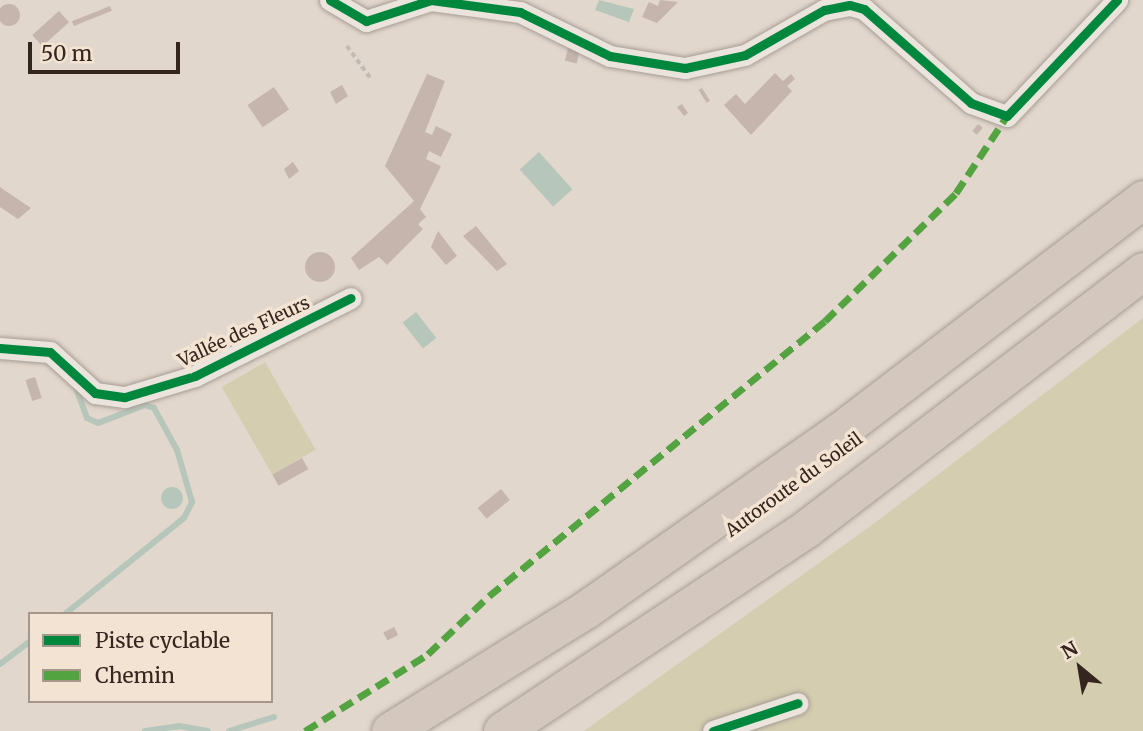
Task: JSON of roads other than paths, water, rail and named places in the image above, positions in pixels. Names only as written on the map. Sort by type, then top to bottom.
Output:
[{"type":"highway","points":[[390,731],[585,610],[829,439],[1143,199]]},
{"type":"highway","name":"Autoroute du Soleil","points":[[425,731],[849,446],[1143,212]]},
{"type":"highway","points":[[502,731],[807,528],[1143,271]]},
{"type":"street","points":[[330,0],[366,21],[432,0],[520,12],[610,56],[685,68],[745,55],[824,10],[850,5],[864,9],[971,103],[1007,116],[1117,0]]},
{"type":"street","name":"Vallée des Fleurs","points":[[0,348],[50,352],[95,393],[115,398],[195,376],[351,299]]},
{"type":"street","points":[[713,731],[798,703]]},
{"type":"waterway","points":[[67,612],[184,518],[192,502],[177,450],[154,408],[145,405],[98,423],[87,418],[74,383]]},
{"type":"waterway","points":[[0,664],[28,643]]},
{"type":"waterway","points":[[229,731],[274,717]]},
{"type":"waterway","points":[[145,731],[179,726],[208,731]]}]
